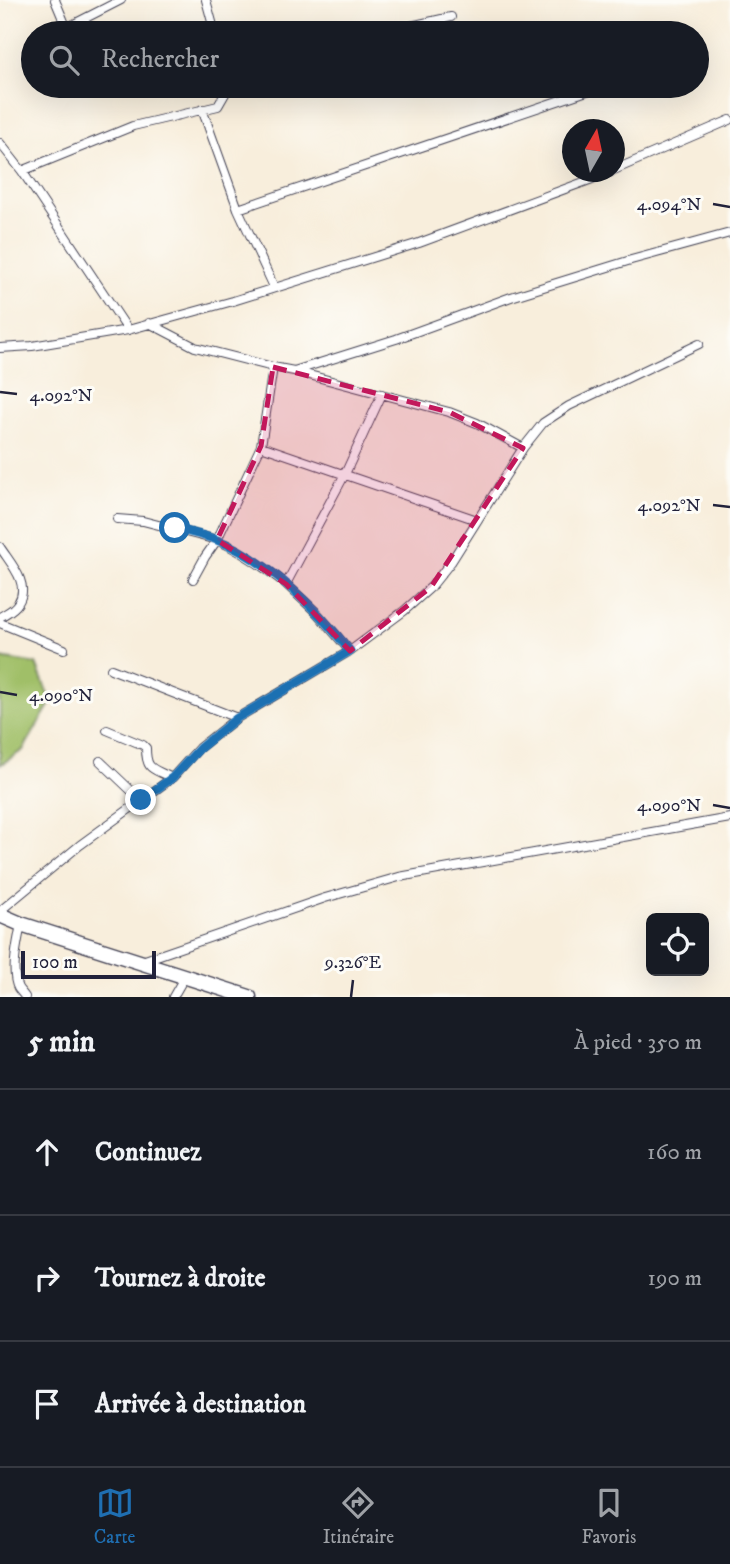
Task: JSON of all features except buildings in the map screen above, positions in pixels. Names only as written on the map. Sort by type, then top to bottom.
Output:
[{"type":"highway","points":[[0,913],[21,924],[249,997]]},
{"type":"street","points":[[55,0],[64,21]]},
{"type":"street","points":[[80,21],[121,0]]},
{"type":"street","points":[[206,0],[212,21]]},
{"type":"street","points":[[433,21],[451,17]]},
{"type":"street","points":[[22,171],[133,126],[218,106],[223,98]]},
{"type":"street","points":[[238,209],[566,98]]},
{"type":"street","points":[[202,109],[238,209],[274,287]]},
{"type":"street","points":[[625,166],[730,120]]},
{"type":"street","points":[[0,142],[128,330]]},
{"type":"street","points":[[0,348],[32,346],[128,330],[233,301],[419,243],[583,182]]},
{"type":"street","points":[[295,370],[396,339],[512,297],[730,233]]},
{"type":"street","points":[[149,324],[195,347],[295,370],[449,412],[477,423],[523,448]]},
{"type":"street","points":[[0,913],[80,845],[172,778],[200,748],[237,718],[350,651],[404,611],[430,587],[451,562],[523,448],[543,423],[569,406],[699,344]]},
{"type":"street","points":[[193,579],[217,540],[261,446],[273,367]]},
{"type":"street","points":[[286,584],[345,474],[382,394]]},
{"type":"street","points":[[261,446],[477,520]]},
{"type":"street","points":[[117,519],[142,521],[217,540],[244,554],[286,584],[316,612],[350,651]]},
{"type":"street","points":[[0,547],[20,579],[22,587],[20,602],[0,617]]},
{"type":"street","points":[[0,623],[64,649]]},
{"type":"street","points":[[111,669],[237,718]]},
{"type":"street","points":[[107,730],[143,745],[149,766],[172,778]]},
{"type":"street","points":[[100,761],[141,800]]},
{"type":"street","points":[[139,962],[325,898],[399,877],[729,819]]},
{"type":"street","points":[[21,924],[15,971],[17,986],[26,997]]},
{"type":"street","points":[[173,997],[185,976]]},
{"type":"highlighted area","points":[[273,367],[449,412],[523,448],[431,587],[350,651],[286,584],[217,540],[261,446]]},
{"type":"green space","points":[[0,658],[36,664],[51,702],[23,750],[0,765]]},
{"type":"route","points":[[141,800],[172,778],[200,748],[237,718],[350,651],[316,612],[261,565],[217,540],[175,528]]}]
